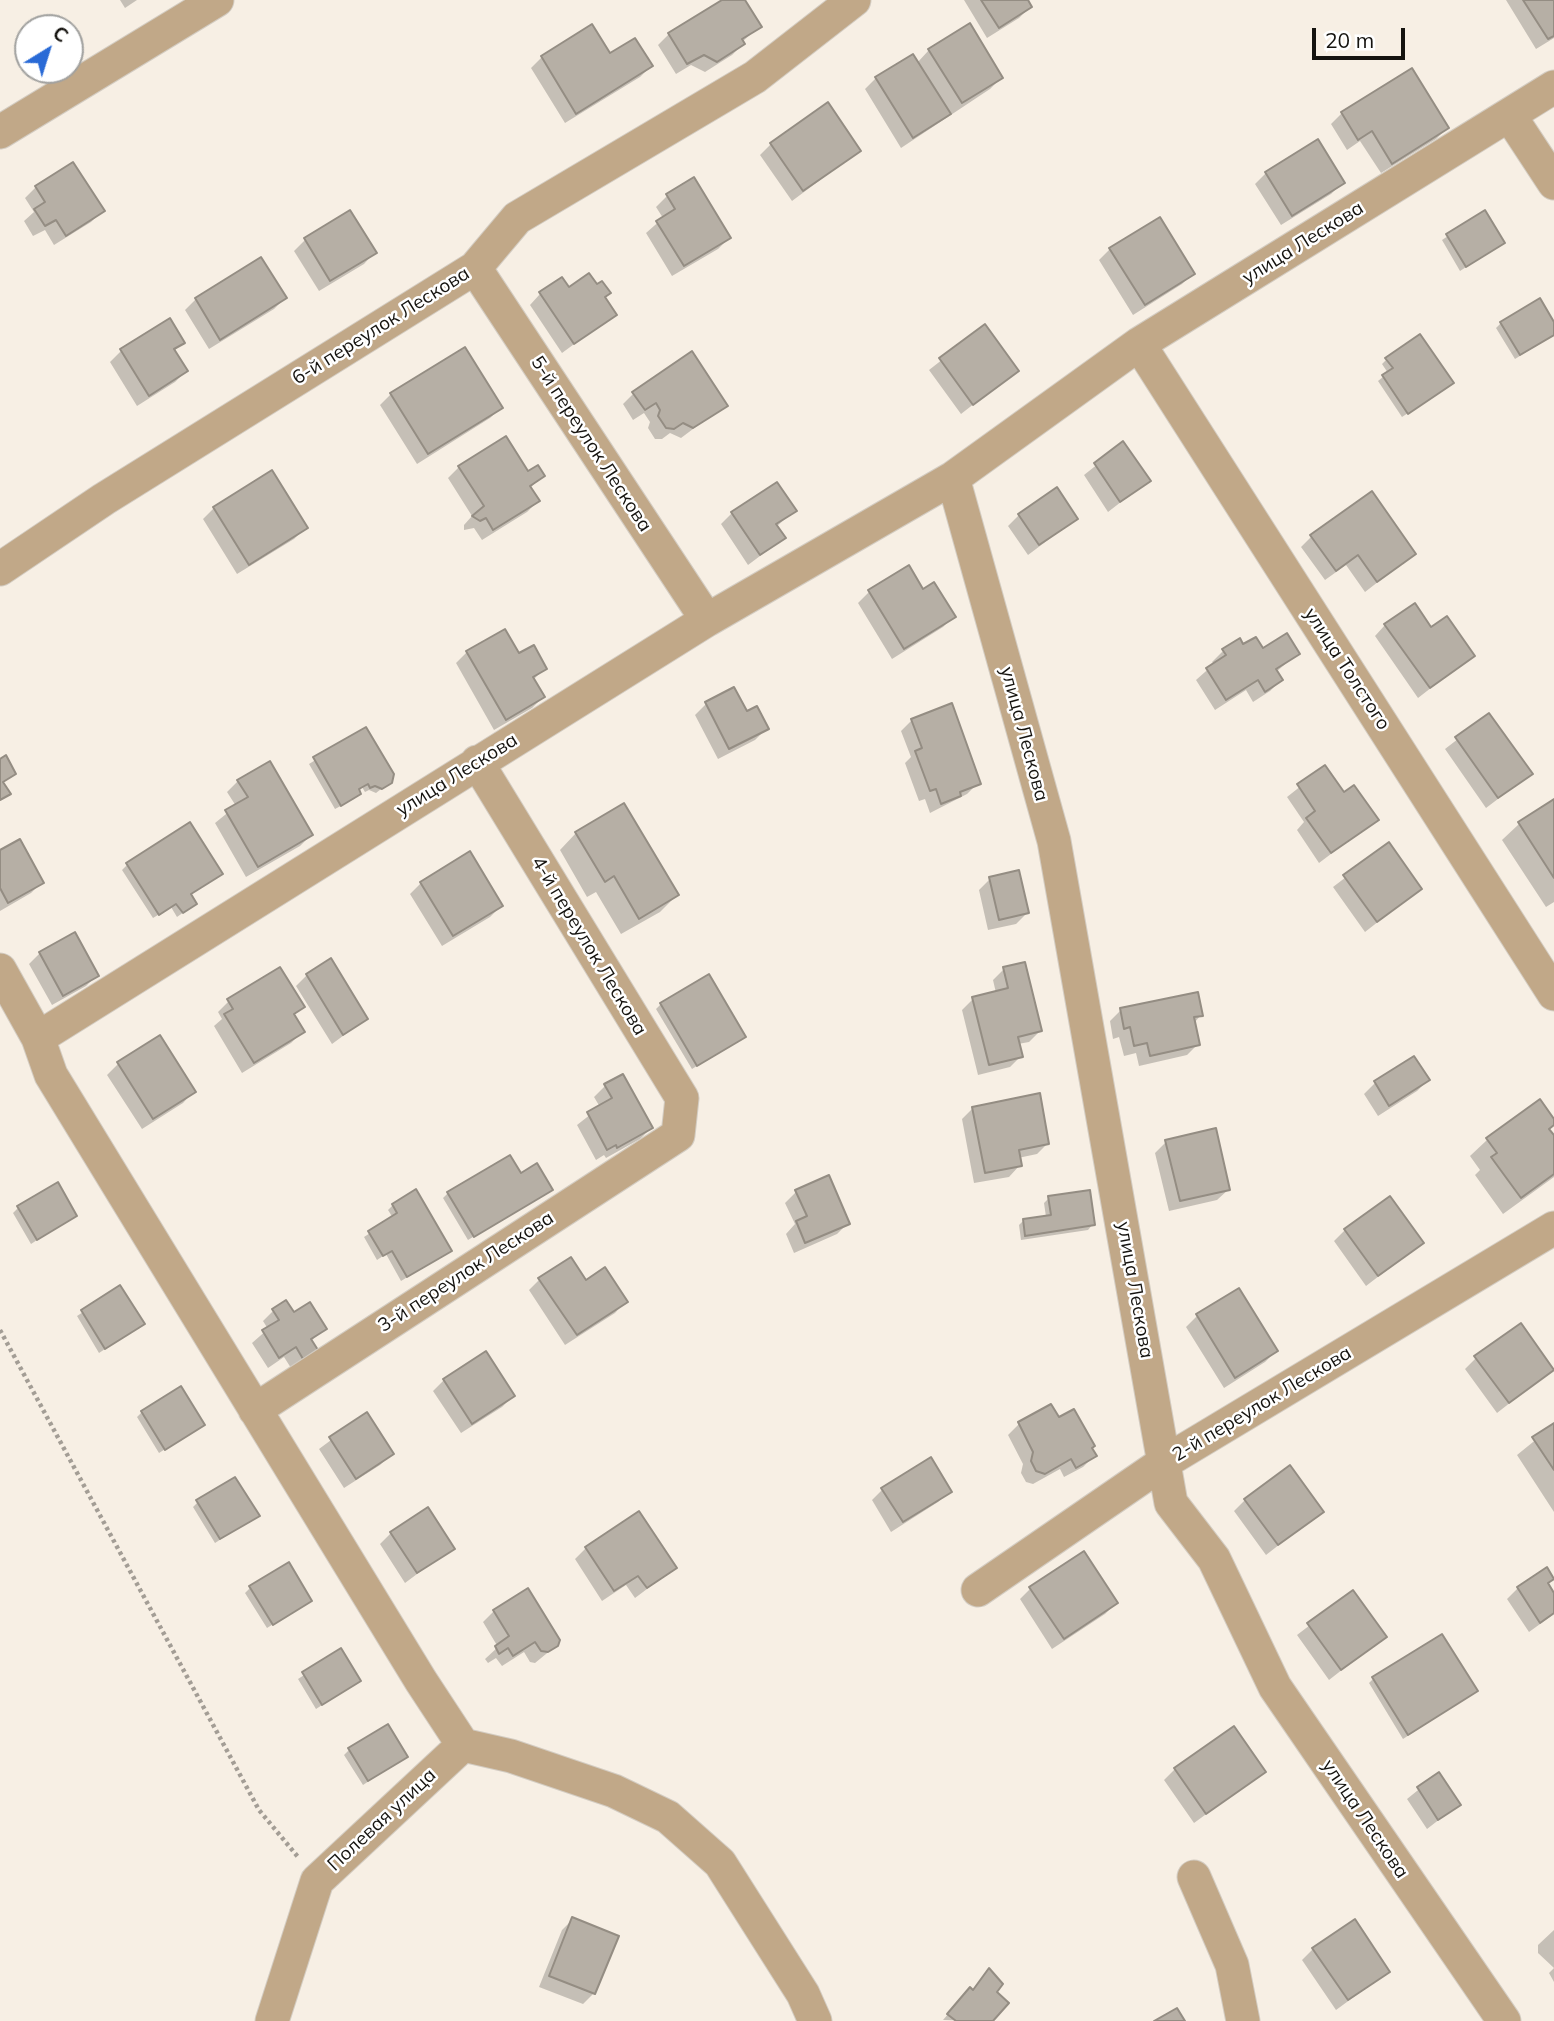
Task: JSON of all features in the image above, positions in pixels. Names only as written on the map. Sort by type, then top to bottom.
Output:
[{"type":"street","points":[[0,132],[217,0]]},
{"type":"street","name":"6-й переулок Лескова","points":[[0,569],[104,499],[475,268],[517,218],[755,77],[854,0]]},
{"type":"street","name":"улица Лескова","points":[[38,1038],[707,620],[953,478],[1139,344],[1554,87]]},
{"type":"street","points":[[1510,116],[1554,183]]},
{"type":"street","name":"5-й переулок Лескова","points":[[475,268],[707,620]]},
{"type":"street","name":"улица Толстого","points":[[1139,344],[1554,993]]},
{"type":"street","name":"улица Лескова","points":[[953,478],[1054,841],[1171,1503],[1214,1559],[1275,1687],[1504,2021]]},
{"type":"street","name":"4-й переулок Лескова","points":[[477,762],[682,1098],[678,1135]]},
{"type":"street","points":[[0,970],[38,1038],[51,1075],[463,1745],[511,1756],[614,1791],[668,1817],[720,1863],[803,1994],[815,2021]]},
{"type":"street","name":"3-й переулок Лескова","points":[[255,1410],[678,1135]]},
{"type":"street","name":"2-й переулок Лескова","points":[[978,1590],[1163,1463],[1554,1228]]},
{"type":"street","name":"Полевая улица","points":[[272,2021],[317,1881],[463,1745]]},
{"type":"street","points":[[1194,1877],[1233,1965],[1243,2021]]},
{"type":"path","points":[[0,1330],[259,1810],[317,1881]]},
{"type":"building","points":[[722,0],[745,0],[762,27],[742,39],[745,44],[717,62],[704,55],[687,64],[668,33]]},
{"type":"building","points":[[981,0],[1028,0],[1032,7],[999,28]]},
{"type":"building","points":[[1523,0],[1554,0],[1554,36],[1548,39]]},
{"type":"building","points":[[970,23],[1003,78],[962,103],[928,49]]},
{"type":"building","points":[[592,24],[610,53],[635,38],[653,66],[576,114],[541,56]]},
{"type":"building","points":[[913,54],[951,114],[913,138],[875,77]]},
{"type":"building","points":[[1412,68],[1449,128],[1392,164],[1372,131],[1358,140],[1341,112]]},
{"type":"building","points":[[828,102],[861,151],[803,191],[770,143]]},
{"type":"building","points":[[1318,139],[1345,183],[1292,216],[1265,172]]},
{"type":"building","points":[[73,162],[105,211],[66,236],[56,220],[45,226],[34,209],[45,202],[35,186]]},
{"type":"building","points":[[694,177],[731,238],[684,266],[656,221],[675,209],[666,194]]},
{"type":"building","points":[[350,210],[377,253],[330,281],[304,238]]},
{"type":"building","points":[[1485,210],[1505,243],[1466,267],[1446,234]]},
{"type":"building","points":[[1160,217],[1195,274],[1145,305],[1109,248]]},
{"type":"building","points":[[261,257],[287,298],[220,340],[195,298]]},
{"type":"building","points":[[589,273],[597,284],[602,281],[611,293],[605,297],[617,315],[574,344],[539,292],[562,277],[569,287]]},
{"type":"building","points":[[1540,298],[1554,322],[1554,335],[1520,355],[1500,322]]},
{"type":"building","points":[[170,318],[185,343],[174,349],[188,371],[149,396],[120,349]]},
{"type":"building","points":[[985,324],[1019,371],[973,405],[939,358]]},
{"type":"building","points":[[1420,334],[1454,383],[1408,414],[1382,375],[1393,368],[1385,358]]},
{"type":"building","points":[[465,347],[503,408],[428,454],[390,393]]},
{"type":"building","points":[[692,351],[728,406],[693,428],[683,423],[674,429],[666,428],[658,416],[660,410],[656,403],[645,410],[632,392]]},
{"type":"building","points":[[506,436],[528,471],[538,465],[545,476],[530,486],[540,501],[493,530],[486,518],[480,521],[472,516],[484,506],[458,466]]},
{"type":"building","points":[[1123,441],[1151,481],[1120,502],[1094,463]]},
{"type":"building","points":[[272,470],[308,528],[249,565],[213,507]]},
{"type":"building","points":[[777,482],[797,511],[776,524],[786,538],[760,555],[731,512]]},
{"type":"building","points":[[1057,487],[1078,519],[1039,545],[1018,514]]},
{"type":"building","points":[[1372,491],[1416,554],[1377,582],[1358,555],[1336,571],[1310,535]]},
{"type":"building","points":[[909,565],[923,589],[934,582],[956,617],[904,649],[868,590]]},
{"type":"building","points":[[1415,603],[1431,627],[1447,616],[1475,656],[1430,688],[1384,624]]},
{"type":"building","points":[[505,629],[519,653],[534,645],[547,669],[533,677],[545,697],[506,720],[466,651]]},
{"type":"building","points":[[1287,633],[1300,654],[1276,669],[1283,680],[1265,692],[1258,680],[1226,700],[1206,668],[1226,655],[1222,649],[1240,638],[1243,644],[1256,637],[1263,648]]},
{"type":"building","points":[[734,687],[747,711],[757,706],[769,729],[729,749],[705,702]]},
{"type":"building","points":[[952,703],[981,784],[960,792],[961,796],[941,804],[936,789],[930,791],[915,751],[922,748],[911,719]]},
{"type":"building","points":[[1489,713],[1533,774],[1498,798],[1455,737]]},
{"type":"building","points":[[366,727],[394,774],[392,783],[382,789],[375,786],[370,788],[368,784],[359,789],[361,794],[341,806],[313,757]]},
{"type":"building","points":[[6,755],[16,774],[3,782],[11,794],[0,800],[0,759]]},
{"type":"building","points":[[270,761],[313,835],[258,867],[225,810],[248,797],[237,780]]},
{"type":"building","points":[[1325,765],[1344,792],[1354,785],[1379,820],[1331,853],[1306,818],[1315,811],[1297,784]]},
{"type":"building","points":[[1554,799],[1554,878],[1518,822]]},
{"type":"building","points":[[624,803],[679,895],[639,919],[614,876],[605,882],[575,832]]},
{"type":"building","points":[[190,822],[223,874],[191,894],[197,904],[183,913],[176,904],[159,915],[126,863]]},
{"type":"building","points":[[20,839],[44,883],[8,903],[0,888],[0,850]]},
{"type":"building","points":[[1389,842],[1422,889],[1377,922],[1343,875]]},
{"type":"building","points":[[470,851],[503,906],[453,936],[420,882]]},
{"type":"building","points":[[1019,870],[1029,913],[999,920],[989,877]]},
{"type":"building","points":[[75,932],[99,976],[63,996],[39,952]]},
{"type":"building","points":[[331,958],[368,1019],[343,1035],[306,974]]},
{"type":"building","points":[[1025,962],[1042,1031],[1018,1037],[1023,1057],[989,1065],[972,997],[1008,988],[1003,967]]},
{"type":"building","points":[[280,967],[305,1007],[294,1014],[305,1032],[254,1063],[224,1014],[233,1009],[227,999]]},
{"type":"building","points":[[709,974],[746,1037],[697,1066],[660,1003]]},
{"type":"building","points":[[1198,992],[1203,1016],[1194,1017],[1200,1045],[1150,1056],[1147,1043],[1134,1046],[1130,1027],[1124,1029],[1120,1008]]},
{"type":"building","points":[[160,1035],[196,1092],[153,1119],[117,1062]]},
{"type":"building","points":[[1414,1056],[1430,1080],[1389,1106],[1374,1081]]},
{"type":"building","points":[[623,1074],[653,1128],[617,1148],[616,1145],[607,1150],[587,1112],[612,1098],[604,1084]]},
{"type":"building","points":[[1040,1093],[1049,1144],[1019,1150],[1022,1166],[985,1173],[972,1107]]},
{"type":"building","points":[[1540,1099],[1554,1119],[1554,1125],[1549,1129],[1554,1135],[1554,1174],[1521,1198],[1491,1157],[1497,1153],[1486,1138]]},
{"type":"building","points":[[1216,1128],[1230,1190],[1180,1201],[1165,1140]]},
{"type":"building","points":[[510,1155],[521,1173],[537,1163],[553,1190],[474,1237],[447,1192]]},
{"type":"building","points":[[829,1175],[850,1224],[805,1243],[796,1221],[807,1216],[795,1190]]},
{"type":"building","points":[[58,1182],[77,1216],[37,1240],[17,1206]]},
{"type":"building","points":[[416,1189],[452,1251],[407,1277],[392,1251],[383,1256],[368,1231],[397,1213],[392,1204]]},
{"type":"building","points":[[1090,1190],[1095,1225],[1025,1236],[1023,1219],[1051,1215],[1048,1196]]},
{"type":"building","points":[[1390,1196],[1424,1243],[1378,1276],[1344,1229]]},
{"type":"building","points":[[571,1257],[586,1280],[605,1267],[628,1302],[577,1335],[538,1278]]},
{"type":"building","points":[[120,1285],[145,1324],[105,1349],[81,1310]]},
{"type":"building","points":[[1239,1288],[1278,1351],[1235,1378],[1196,1314]]},
{"type":"building","points":[[286,1300],[294,1312],[310,1302],[327,1329],[311,1339],[318,1350],[303,1359],[296,1347],[279,1358],[262,1330],[279,1320],[272,1309]]},
{"type":"building","points":[[1521,1323],[1554,1370],[1509,1403],[1474,1356]]},
{"type":"building","points":[[486,1351],[515,1396],[472,1424],[443,1379]]},
{"type":"building","points":[[181,1386],[205,1425],[165,1450],[141,1411]]},
{"type":"building","points":[[1051,1404],[1059,1417],[1074,1409],[1095,1446],[1092,1448],[1097,1456],[1076,1468],[1071,1459],[1045,1474],[1036,1471],[1031,1461],[1033,1452],[1018,1422]]},
{"type":"building","points":[[367,1412],[394,1454],[356,1479],[329,1437]]},
{"type":"building","points":[[1554,1423],[1554,1470],[1532,1437]]},
{"type":"building","points":[[931,1457],[952,1492],[903,1522],[881,1488]]},
{"type":"building","points":[[1290,1465],[1324,1512],[1278,1545],[1244,1499]]},
{"type":"building","points":[[235,1477],[260,1516],[220,1539],[196,1500]]},
{"type":"building","points":[[428,1507],[455,1549],[417,1573],[390,1532]]},
{"type":"building","points":[[639,1511],[677,1568],[647,1588],[638,1576],[614,1591],[585,1547]]},
{"type":"building","points":[[1084,1551],[1118,1603],[1064,1639],[1029,1587]]},
{"type":"building","points":[[289,1562],[312,1601],[273,1625],[249,1586]]},
{"type":"building","points":[[1547,1567],[1554,1579],[1548,1583],[1554,1593],[1554,1613],[1540,1623],[1517,1587]]},
{"type":"building","points":[[528,1588],[560,1640],[558,1646],[548,1652],[541,1651],[535,1642],[513,1656],[508,1648],[499,1654],[495,1646],[509,1636],[493,1610]]},
{"type":"building","points":[[1353,1590],[1387,1637],[1341,1670],[1307,1623]]},
{"type":"building","points":[[1442,1634],[1478,1691],[1408,1735],[1372,1677]]},
{"type":"building","points":[[341,1648],[361,1681],[322,1705],[302,1672]]},
{"type":"building","points":[[388,1724],[408,1757],[368,1781],[348,1748]]},
{"type":"building","points":[[1234,1726],[1266,1772],[1206,1814],[1174,1768]]},
{"type":"building","points":[[1439,1772],[1461,1805],[1438,1820],[1417,1787]]},
{"type":"building","points":[[572,1917],[619,1936],[595,1994],[549,1976]]},
{"type":"building","points":[[1355,1919],[1390,1972],[1348,2000],[1312,1948]]},
{"type":"building","points":[[989,1968],[1003,1984],[997,1992],[1009,2003],[993,2021],[956,2021],[947,2014],[970,1987],[973,1990]]},
{"type":"building","points":[[1177,2008],[1185,2021],[1154,2021]]}]
